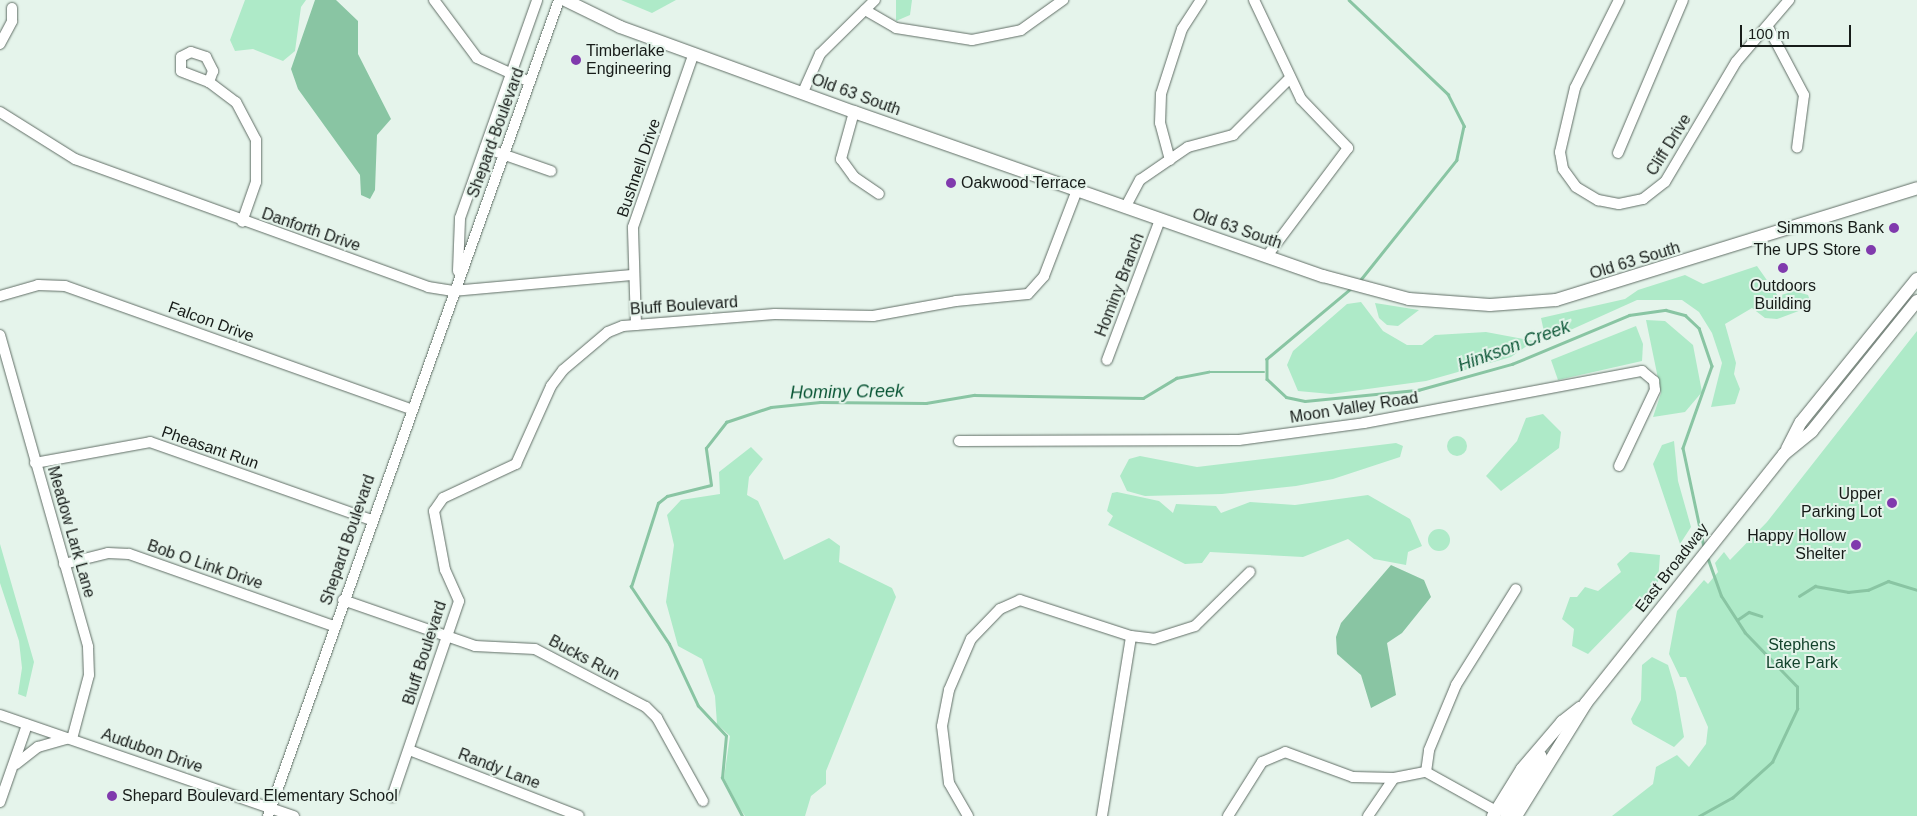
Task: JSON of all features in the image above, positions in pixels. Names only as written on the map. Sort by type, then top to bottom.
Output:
[{"type":"main road","name":"Old 63 South","points":[[565,0],[620,27],[854,112],[1323,276],[1388,295],[1490,305],[1556,300],[1917,188]]},
{"type":"main road","name":"East Broadway","points":[[1516,816],[1586,704],[1784,454],[1801,422],[1917,279]]},
{"type":"main road","points":[[1888,337],[1899,312],[1917,290]]},
{"type":"main road","name":"East Broadway","points":[[1784,454],[1812,431],[1917,301]]},
{"type":"main road","points":[[1862,370],[1863,355],[1884,329],[1893,308]]},
{"type":"main road","points":[[1812,431],[1816,413],[1855,366],[1854,356]]},
{"type":"main road","name":"East Broadway","points":[[1498,814],[1543,744],[1586,704]]},
{"type":"street","points":[[434,0],[477,58],[530,82]]},
{"type":"street","name":"Shepard Boulevard","points":[[458,274],[460,218],[537,0]]},
{"type":"street","name":"Shepard Boulevard","points":[[269,812],[458,274],[504,155],[559,0]]},
{"type":"street","points":[[803,92],[820,54],[875,0]]},
{"type":"street","points":[[865,10],[896,28],[972,40],[1021,30],[1062,0]]},
{"type":"street","points":[[1170,160],[1160,123],[1161,94],[1182,29],[1202,0]]},
{"type":"street","points":[[1254,0],[1289,79],[1348,151],[1267,256]]},
{"type":"street","name":"Cliff Drive","points":[[1619,0],[1575,88],[1560,142],[1561,161],[1571,181],[1587,195],[1608,203],[1637,202],[1665,182],[1736,62],[1768,27],[1789,0]]},
{"type":"street","points":[[1618,153],[1683,0]]},
{"type":"street","points":[[0,44],[12,21],[12,8]]},
{"type":"street","points":[[1768,27],[1804,95],[1797,148]]},
{"type":"street","name":"Bushnell Drive","points":[[636,325],[632,275],[637,213],[694,53]]},
{"type":"street","points":[[1126,206],[1135,185],[1188,146],[1233,135],[1289,79]]},
{"type":"street","points":[[210,82],[236,102],[256,140],[256,182],[242,222]]},
{"type":"street","name":"Danforth Drive","points":[[0,112],[75,159],[242,222],[428,287],[452,291],[632,275]]},
{"type":"street","points":[[854,112],[841,159],[854,177],[879,194]]},
{"type":"street","points":[[485,148],[551,171]]},
{"type":"street","name":"Bluff Boulevard","points":[[392,797],[459,598],[445,570],[436,536],[436,505],[516,464],[551,386],[563,370],[611,330],[636,325],[775,314],[872,316],[956,301],[1024,295],[1044,276],[1078,190]]},
{"type":"street","name":"Hominy Branch","points":[[1107,360],[1160,220]]},
{"type":"street","name":"Falcon Drive","points":[[0,296],[38,285],[65,286],[410,409]]},
{"type":"street","name":"Meadow Lark Lane","points":[[0,335],[90,660],[71,739]]},
{"type":"street","name":"Moon Valley Road","points":[[959,441],[1239,440],[1364,423],[1642,371],[1654,381],[1655,390],[1619,466]]},
{"type":"street","name":"Pheasant Run","points":[[36,463],[150,442],[371,520]]},
{"type":"street","name":"Bob O Link Drive","points":[[64,564],[108,554],[129,554],[334,626]]},
{"type":"street","points":[[968,816],[950,783],[942,726],[945,703],[971,639],[1000,609],[1020,600],[1131,636],[1154,639],[1195,626],[1250,572]]},
{"type":"street","points":[[1426,772],[1429,750],[1456,685],[1516,589]]},
{"type":"street","name":"Bucks Run","points":[[343,600],[447,638],[475,646],[535,649],[646,707],[657,718],[703,801]]},
{"type":"street","points":[[1102,816],[1131,636]]},
{"type":"street","name":"Audubon Drive","points":[[0,715],[71,739],[269,812],[294,816]]},
{"type":"street","points":[[0,802],[27,725]]},
{"type":"street","points":[[12,769],[38,747],[71,739]]},
{"type":"street","name":"Randy Lane","points":[[409,750],[579,816]]},
{"type":"street","points":[[1228,816],[1262,762],[1279,753],[1300,755],[1353,777],[1394,778],[1426,772],[1498,814]]},
{"type":"street","points":[[1368,816],[1394,778]]},
{"type":"green space","points":[[245,0],[306,0],[301,7],[295,51],[283,61],[253,49],[235,51],[230,40]]},
{"type":"green space","points":[[621,0],[676,0],[652,13]]},
{"type":"green space","points":[[896,0],[912,0],[910,15],[896,21]]},
{"type":"green space","points":[[1757,266],[1778,296],[1794,291],[1808,295],[1812,306],[1777,319],[1765,318],[1752,308],[1725,324],[1736,363],[1734,374],[1740,389],[1735,404],[1711,407],[1722,363],[1712,333],[1699,312],[1682,300],[1637,300],[1546,341],[1541,318],[1625,299],[1638,290],[1685,275],[1703,284]]},
{"type":"green space","points":[[1361,302],[1383,331],[1407,345],[1422,345],[1435,335],[1486,332],[1534,341],[1511,357],[1426,381],[1331,394],[1298,391],[1287,365],[1293,351],[1347,304]]},
{"type":"green space","points":[[1375,303],[1419,310],[1398,326],[1387,325],[1379,318]]},
{"type":"green space","points":[[1646,320],[1665,321],[1693,345],[1702,392],[1685,412],[1653,417],[1661,393]]},
{"type":"green space","points":[[1636,326],[1643,344],[1642,361],[1558,380],[1551,360]]},
{"type":"green space","name":"Stephens Lake Park","points":[[1917,331],[1917,816],[1612,816],[1653,784],[1656,767],[1677,755],[1689,767],[1706,744],[1708,727],[1686,677],[1680,677],[1669,654],[1677,611],[1704,580],[1708,584],[1718,572],[1715,563],[1724,552],[1730,560],[1767,522]]},
{"type":"green space","points":[[1543,414],[1561,432],[1559,448],[1501,491],[1486,476],[1517,441],[1526,418]]},
{"type":"green space","points":[[1457,436],[1464,439],[1467,446],[1464,453],[1457,456],[1450,453],[1447,446],[1450,439]]},
{"type":"green space","points":[[1674,441],[1678,481],[1691,527],[1680,544],[1653,464],[1662,445]]},
{"type":"green space","points":[[1396,443],[1403,446],[1400,457],[1333,479],[1296,486],[1222,494],[1145,496],[1127,491],[1120,476],[1129,459],[1140,456],[1197,467]]},
{"type":"green space","points":[[751,447],[763,459],[749,477],[747,495],[758,501],[784,560],[829,538],[840,546],[839,562],[892,588],[896,597],[826,771],[826,784],[811,796],[805,816],[745,816],[738,806],[724,778],[730,736],[717,724],[715,696],[702,659],[678,646],[666,602],[674,545],[667,515],[681,500],[720,494],[719,472]]},
{"type":"green space","points":[[1117,492],[1159,501],[1173,513],[1176,504],[1216,506],[1221,513],[1250,502],[1295,505],[1368,495],[1410,519],[1422,546],[1408,552],[1406,565],[1374,559],[1348,539],[1303,557],[1210,552],[1202,563],[1185,564],[1108,525],[1113,516],[1107,511],[1112,493]]},
{"type":"green space","points":[[1439,529],[1449,536],[1450,540],[1443,550],[1439,551],[1429,544],[1428,540],[1435,530]]},
{"type":"green space","points":[[0,544],[34,662],[26,697],[18,694],[22,668],[19,641],[0,583]]},
{"type":"green space","points":[[1630,552],[1660,555],[1658,582],[1588,654],[1572,646],[1574,629],[1562,619],[1570,597],[1577,597],[1585,587],[1598,591],[1621,572],[1617,564]]},
{"type":"green space","points":[[1652,657],[1668,665],[1676,692],[1684,737],[1674,747],[1633,724],[1631,719],[1641,700],[1642,665]]},
{"type":"shaded area","points":[[315,0],[336,0],[358,21],[358,54],[391,119],[377,135],[375,190],[370,199],[361,195],[360,175],[298,89],[291,69]]},
{"type":"shaded area","points":[[1391,565],[1424,580],[1431,597],[1402,633],[1387,643],[1396,695],[1371,708],[1361,675],[1337,654],[1336,637],[1341,623]]},
{"type":"waterway","name":"Hinkson Creek","points":[[1349,0],[1448,94],[1464,126],[1457,160],[1360,281]]},
{"type":"waterway","name":"Hinkson Creek","points":[[1352,288],[1267,359],[1267,379],[1286,397],[1305,401],[1418,390],[1512,364],[1629,315],[1666,310],[1685,315],[1699,328],[1712,366],[1683,448],[1704,547]]},
{"type":"waterway","name":"Hominy Creek","points":[[742,816],[722,778],[726,736],[698,706],[669,644],[631,587],[658,503],[667,496],[711,485],[706,448],[726,422],[771,407],[820,402],[926,403],[974,395],[1143,398],[1176,378],[1208,372],[1264,372]]},
{"type":"waterway","name":"Hinkson Creek","points":[[1699,816],[1732,798],[1772,762],[1797,709],[1797,687],[1745,633],[1721,596],[1707,557]]},
{"type":"waterway","points":[[1799,596],[1815,586],[1848,592],[1868,590],[1888,581],[1917,590]]},
{"type":"waterway","points":[[1737,620],[1749,612],[1761,616]]},
{"type":"place","name":"Timberlake Engineering","points":[[576,60]]},
{"type":"place","name":"Oakwood Terrace","points":[[951,183]]},
{"type":"place","name":"Simmons Bank","points":[[1894,228]]},
{"type":"place","name":"The UPS Store","points":[[1871,250]]},
{"type":"place","name":"Outdoors Building","points":[[1783,268]]},
{"type":"place","name":"Upper Parking Lot","points":[[1892,503]]},
{"type":"place","name":"Happy Hollow Shelter","points":[[1856,545]]},
{"type":"place","name":"Shepard Boulevard Elementary School","points":[[112,796]]}]
